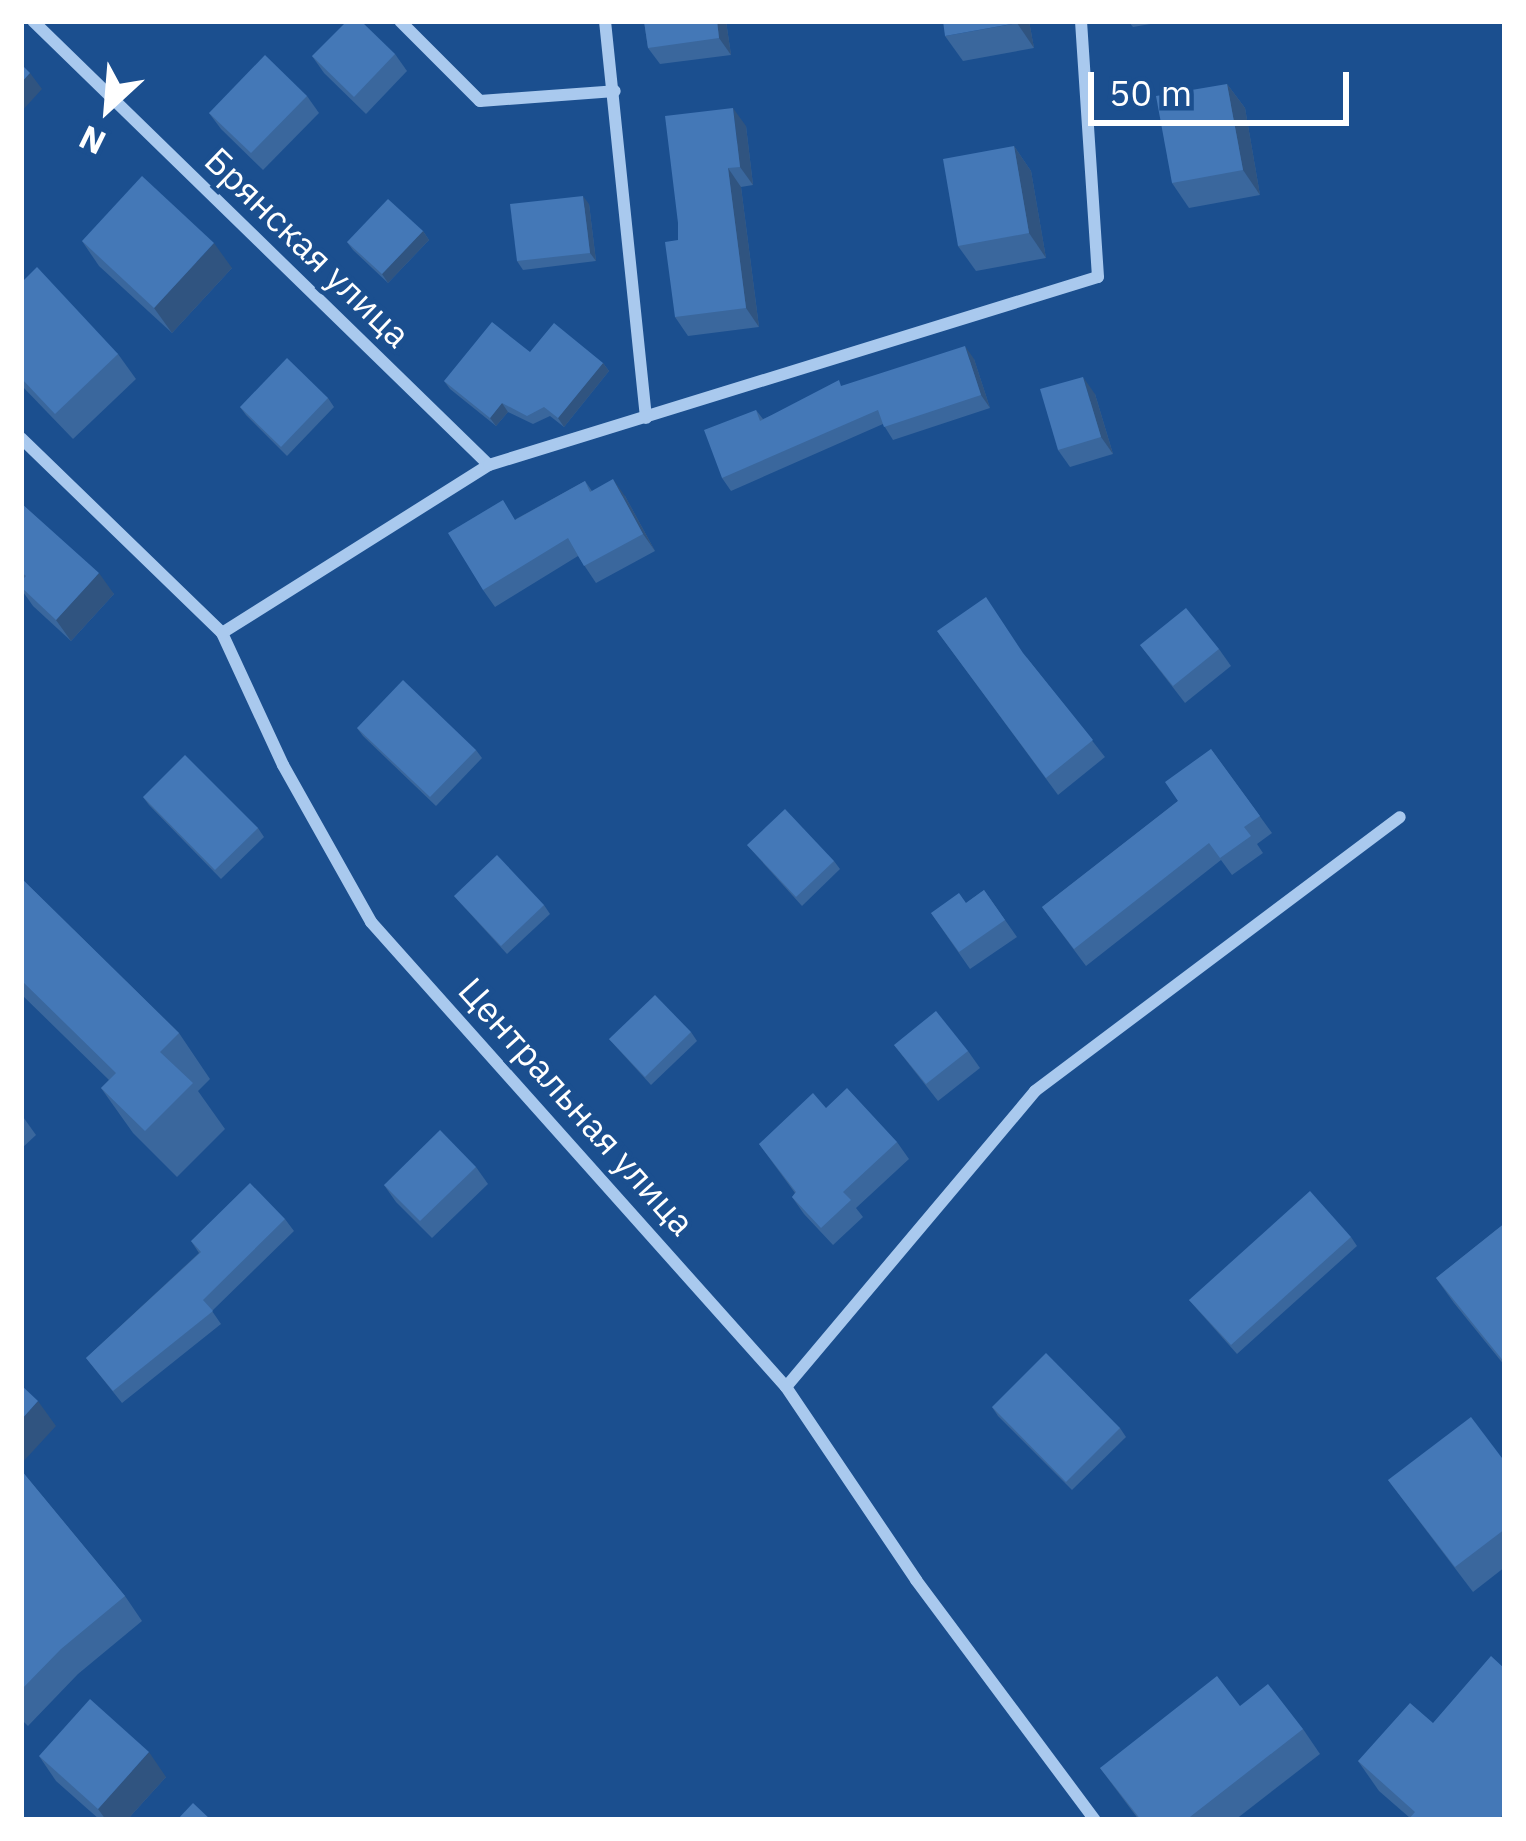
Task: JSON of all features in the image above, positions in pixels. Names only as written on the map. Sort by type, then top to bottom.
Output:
[{"type":"street","name":"Брянская улица","points":[[33,21],[489,466]]},
{"type":"street","points":[[400,21],[480,101],[615,91]]},
{"type":"street","points":[[604,21],[646,418]]},
{"type":"street","points":[[222,633],[489,466],[1098,277],[1081,21]]},
{"type":"street","name":"Центральная улица","points":[[21,438],[222,633],[283,765],[370,922],[786,1387],[916,1580],[1095,1820]]},
{"type":"street","points":[[786,1387],[1035,1091],[1400,817]]},
{"type":"building","points":[[347,21],[361,21],[395,54],[354,97],[312,56]]},
{"type":"building","points":[[644,21],[717,21],[719,38],[648,48]]},
{"type":"building","points":[[943,21],[1016,21],[1017,23],[945,36]]},
{"type":"building","points":[[265,55],[307,96],[251,153],[209,113]]},
{"type":"building","points":[[1227,84],[1243,170],[1172,183],[1156,96]]},
{"type":"building","points":[[733,108],[740,167],[728,168],[746,308],[675,317],[665,242],[678,240],[678,223],[665,116]]},
{"type":"building","points":[[1014,146],[1029,233],[958,246],[943,159]]},
{"type":"building","points":[[142,176],[214,243],[154,308],[82,241]]},
{"type":"building","points":[[583,196],[590,253],[517,261],[510,204]]},
{"type":"building","points":[[388,199],[423,231],[382,274],[347,242]]},
{"type":"building","points":[[37,267],[118,354],[55,414],[21,378],[21,283]]},
{"type":"building","points":[[492,322],[530,352],[554,323],[603,363],[558,418],[544,407],[527,416],[502,403],[490,418],[444,381]]},
{"type":"building","points":[[965,346],[981,395],[884,427],[878,410],[722,478],[704,430],[756,410],[760,421],[839,380],[841,386]]},
{"type":"building","points":[[287,358],[328,398],[281,447],[240,407]]},
{"type":"building","points":[[1083,377],[1101,437],[1058,450],[1040,389]]},
{"type":"building","points":[[613,479],[643,534],[584,566],[568,538],[483,590],[448,533],[503,500],[515,520],[585,481],[590,492]]},
{"type":"building","points":[[21,503],[99,573],[56,620],[21,587],[26,576],[21,572]]},
{"type":"building","points":[[986,597],[1023,653],[1093,740],[1046,778],[937,631]]},
{"type":"building","points":[[1186,608],[1219,649],[1173,686],[1140,645]]},
{"type":"building","points":[[403,680],[476,750],[430,797],[357,728]]},
{"type":"building","points":[[1211,749],[1260,816],[1244,827],[1251,836],[1220,858],[1209,843],[1074,949],[1042,907],[1178,801],[1165,782]]},
{"type":"building","points":[[185,755],[258,828],[215,870],[143,797]]},
{"type":"building","points":[[785,809],[834,861],[796,897],[747,845]]},
{"type":"building","points":[[497,855],[544,905],[501,946],[454,896]]},
{"type":"building","points":[[21,878],[179,1033],[160,1052],[193,1083],[145,1131],[101,1088],[116,1073],[21,980]]},
{"type":"building","points":[[984,890],[1005,920],[959,952],[931,913],[959,893],[966,903]]},
{"type":"building","points":[[655,995],[691,1032],[645,1077],[609,1039]]},
{"type":"building","points":[[936,1011],[968,1051],[926,1084],[894,1045]]},
{"type":"building","points":[[847,1088],[897,1142],[843,1192],[851,1200],[821,1228],[792,1197],[796,1192],[759,1144],[813,1093],[826,1108]]},
{"type":"building","points":[[440,1130],[476,1167],[420,1221],[384,1185]]},
{"type":"building","points":[[250,1183],[285,1219],[203,1300],[213,1311],[113,1391],[86,1358],[201,1252],[191,1241]]},
{"type":"building","points":[[1310,1191],[1351,1237],[1231,1345],[1189,1300]]},
{"type":"building","points":[[1505,1223],[1505,1363],[1436,1278]]},
{"type":"building","points":[[1046,1353],[1120,1428],[1066,1482],[992,1407]]},
{"type":"building","points":[[21,1385],[38,1401],[21,1420]]},
{"type":"building","points":[[1471,1417],[1505,1462],[1505,1529],[1455,1567],[1388,1480]]},
{"type":"building","points":[[21,1470],[125,1596],[21,1690]]},
{"type":"building","points":[[1491,1656],[1505,1669],[1505,1812],[1498,1820],[1408,1820],[1415,1812],[1358,1761],[1410,1703],[1433,1723]]},
{"type":"building","points":[[1217,1676],[1240,1706],[1268,1684],[1303,1729],[1186,1820],[1141,1820],[1100,1768]]},
{"type":"building","points":[[90,1699],[149,1752],[98,1809],[39,1756]]},
{"type":"building","points":[[193,1803],[211,1820],[177,1820]]}]
